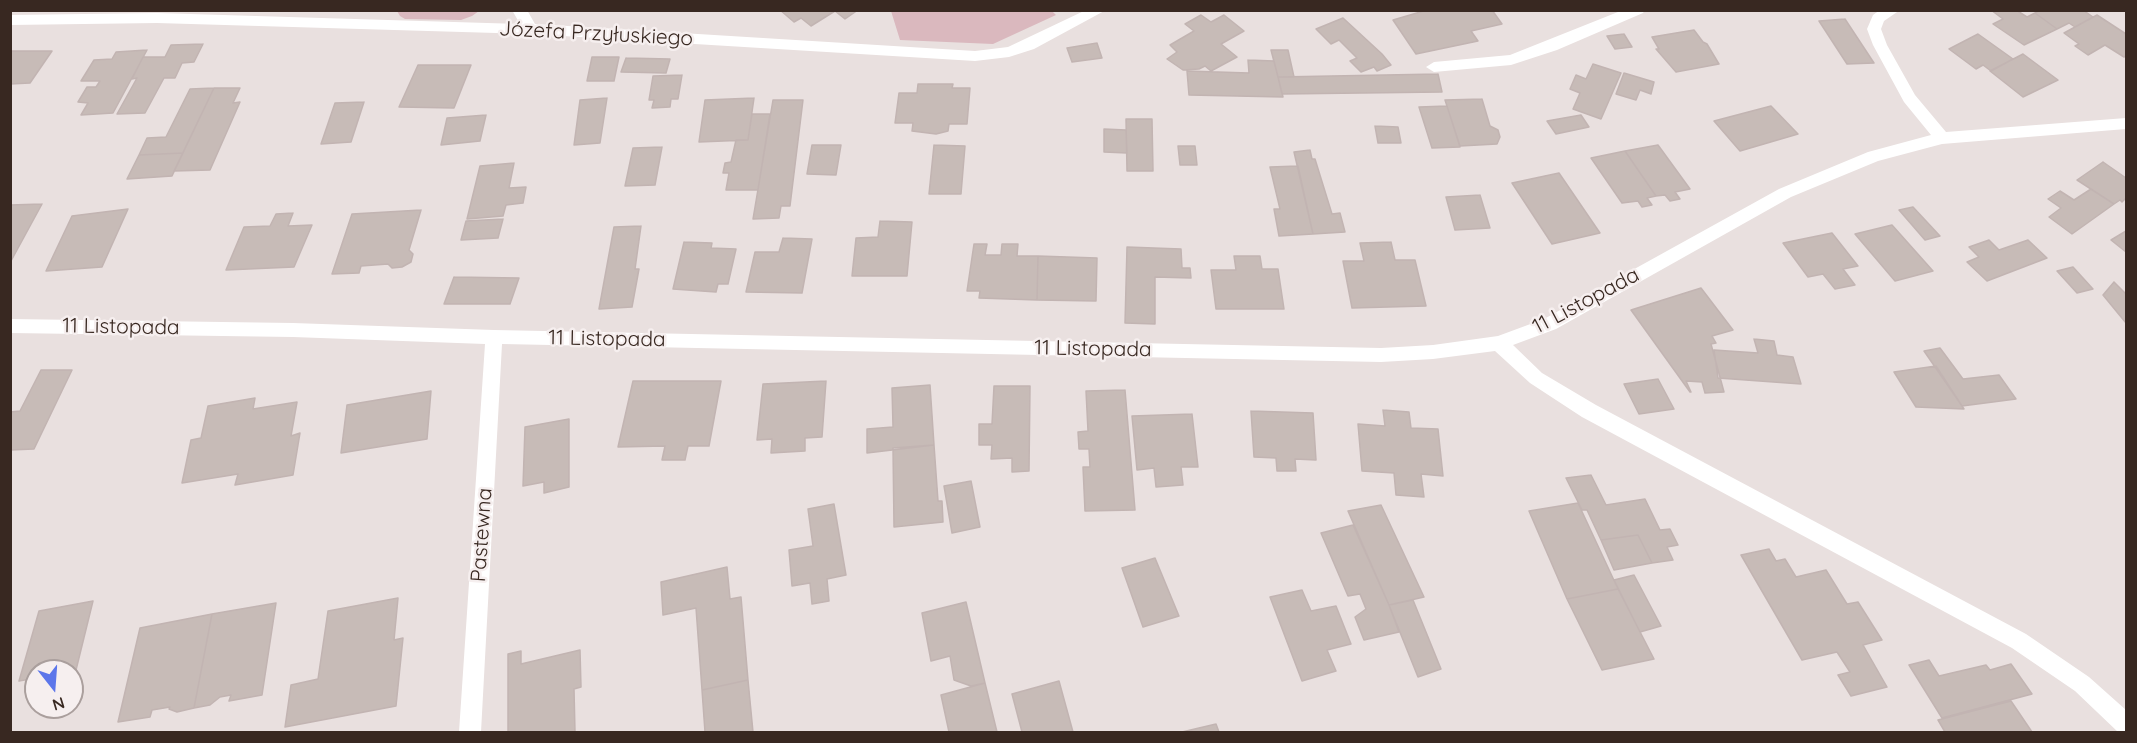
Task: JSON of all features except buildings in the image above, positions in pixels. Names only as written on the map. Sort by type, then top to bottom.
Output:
[{"type":"street","points":[[373,25],[383,10]]},
{"type":"street","points":[[519,10],[530,29]]},
{"type":"street","name":"Józefa Przyłuskiego","points":[[10,20],[157,14],[373,25],[530,29],[994,55],[1029,45],[1099,10]]},
{"type":"street","points":[[1434,67],[1511,60],[1552,46],[1638,10]]},
{"type":"street","points":[[1893,10],[1878,18],[1874,29],[1880,45],[1909,98],[1942,138]]},
{"type":"street","name":"11 Listopada","points":[[10,326],[294,330],[494,337],[1381,355],[1432,352],[1499,343],[1550,324],[1785,193],[1874,156],[1942,138],[2127,124]]},
{"type":"street","name":"Pastewna","points":[[470,732],[494,337]]},
{"type":"street","points":[[1499,343],[1536,378],[1589,411],[2019,641],[2082,684],[2127,724]]},
{"type":"shaded area","points":[[397,10],[479,11],[461,20],[405,19]]},
{"type":"shaded area","points":[[1051,10],[1056,15],[993,44],[900,40],[891,11]]}]
